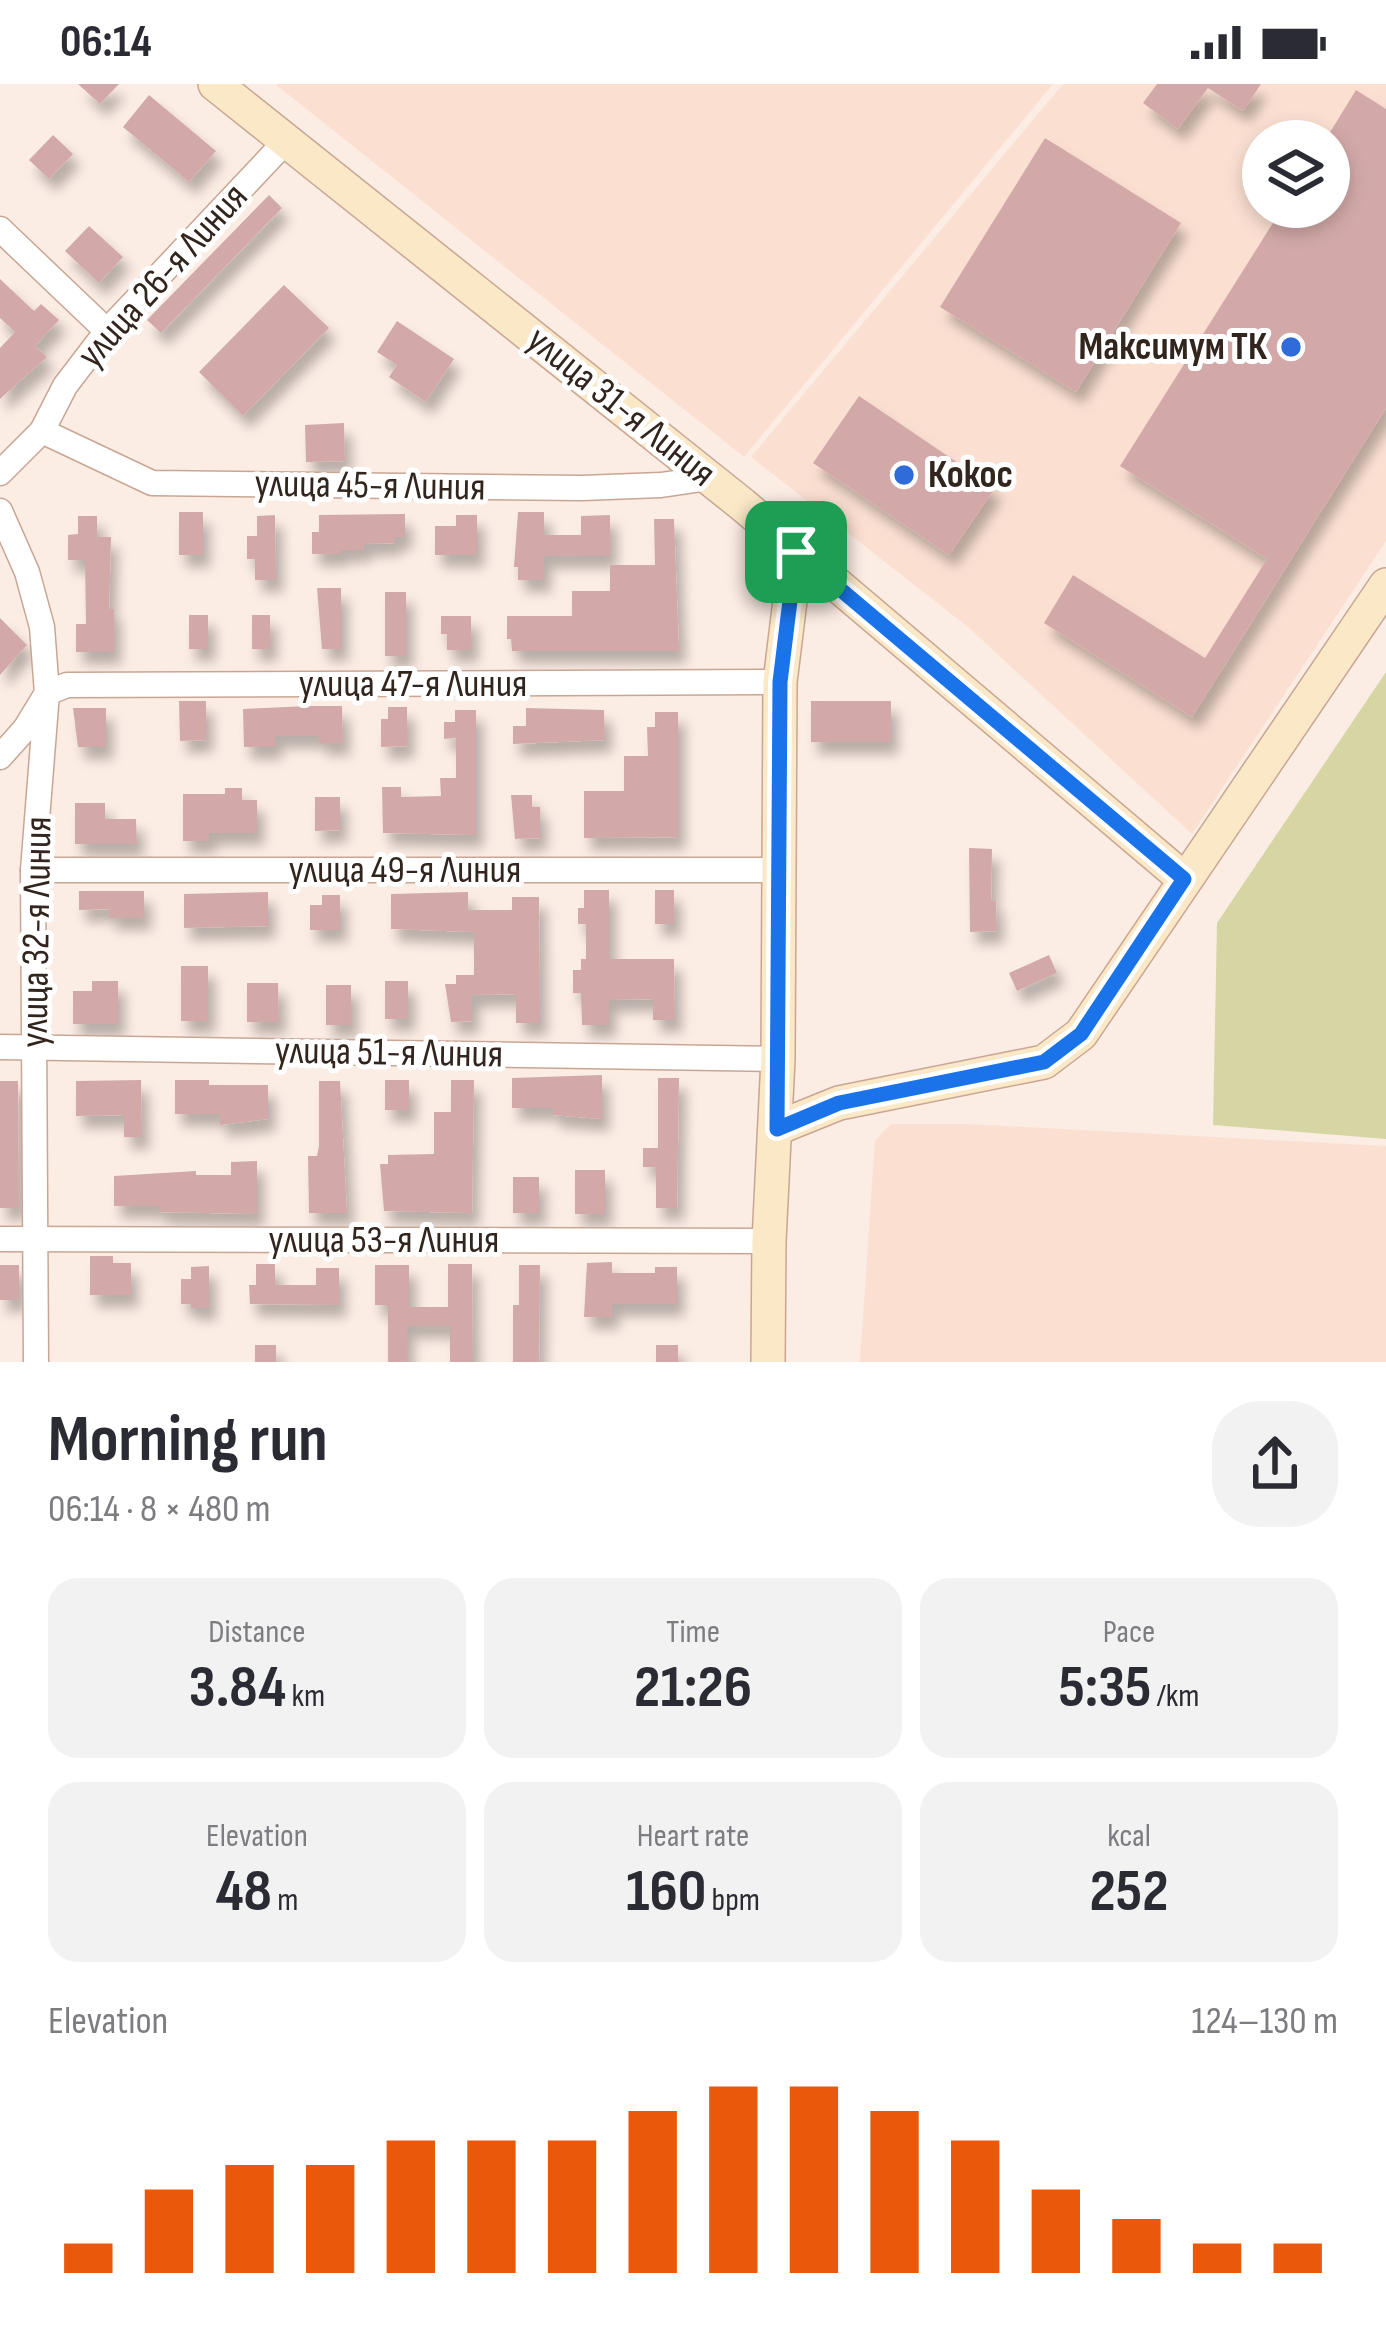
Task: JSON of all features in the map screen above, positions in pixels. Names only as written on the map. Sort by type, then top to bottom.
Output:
[{"type":"street","name":"улица 31-я Линия","points":[[215,84],[709,478],[1184,879]]},
{"type":"street","name":"улица 26-я Линия","points":[[0,473],[42,430],[65,386],[107,331],[287,140]]},
{"type":"street","points":[[0,229],[107,331]]},
{"type":"street","name":"улица 45-я Линия","points":[[42,430],[152,483],[582,488],[709,478]]},
{"type":"street","name":"улица 32-я Линия","points":[[0,511],[27,572],[42,627],[47,693],[32,870],[36,1362]]},
{"type":"street","points":[[768,1362],[769,1241],[777,1129],[780,682],[796,552]]},
{"type":"street","points":[[777,1129],[839,1103],[1044,1062],[1081,1034],[1386,585]]},
{"type":"street","name":"улица 47-я Линия","points":[[47,693],[67,685],[780,682]]},
{"type":"street","points":[[0,757],[47,693]]},
{"type":"street","name":"улица 49-я Линия","points":[[32,870],[778,870]]},
{"type":"street","name":"улица 51-я Линия","points":[[0,1046],[778,1059]]},
{"type":"street","name":"улица 53-я Линия","points":[[0,1240],[769,1241]]},
{"type":"shaded area","points":[[275,84],[1053,84],[744,457]]},
{"type":"shaded area","points":[[1063,84],[1386,84],[1386,541],[1192,834],[968,627],[751,457]]},
{"type":"shaded area","points":[[891,1124],[1386,1146],[1386,1362],[860,1362],[875,1141]]},
{"type":"green space","points":[[1386,672],[1386,1139],[1213,1125],[1217,923]]},
{"type":"building","points":[[78,84],[119,84],[100,104]]},
{"type":"building","points":[[1157,84],[1261,84],[1243,111],[1208,88],[1178,129],[1143,103]]},
{"type":"building","name":"Максимум ТК","points":[[1356,90],[1386,109],[1386,408],[1192,717],[1044,623],[1073,575],[1205,658],[1267,559],[1120,466],[1270,228],[1350,228],[1350,120],[1338,120]]},
{"type":"building","points":[[149,95],[216,151],[189,182],[123,127]]},
{"type":"building","points":[[53,135],[73,154],[49,179],[29,160]]},
{"type":"building","points":[[1045,138],[1181,223],[1076,392],[940,307]]},
{"type":"building","points":[[269,195],[282,208],[161,333],[147,320]]},
{"type":"building","points":[[89,226],[123,257],[99,283],[65,251]]},
{"type":"building","points":[[0,279],[34,311],[41,304],[59,320],[35,346],[47,357],[0,399],[0,348],[15,332],[0,318]]},
{"type":"building","points":[[284,285],[329,328],[243,416],[199,372]]},
{"type":"building","points":[[397,321],[454,359],[426,402],[389,377],[397,365],[377,352]]},
{"type":"building","name":"Кокос","points":[[859,396],[995,488],[949,555],[813,463]]},
{"type":"building","points":[[344,423],[345,461],[306,462],[305,425]]},
{"type":"building","points":[[179,512],[203,512],[203,555],[179,555]]},
{"type":"building","points":[[518,512],[544,512],[544,535],[581,535],[581,516],[610,515],[610,556],[544,556],[544,580],[518,580],[518,567],[514,567]]},
{"type":"building","points":[[405,514],[405,537],[395,537],[395,543],[364,544],[364,550],[341,550],[341,554],[312,554],[312,532],[319,532],[319,515]]},
{"type":"building","points":[[275,515],[276,580],[255,580],[255,559],[247,559],[247,536],[257,536],[257,516]]},
{"type":"building","points":[[456,515],[477,515],[477,555],[435,555],[435,526],[456,526]]},
{"type":"building","points":[[78,516],[97,516],[97,537],[111,537],[109,609],[114,609],[114,652],[76,652],[76,624],[86,624],[85,560],[68,560],[68,535],[78,534]]},
{"type":"building","points":[[654,519],[674,519],[679,651],[512,651],[507,616],[572,616],[572,591],[610,591],[610,565],[655,565]]},
{"type":"building","points":[[317,588],[341,588],[341,649],[322,649]]},
{"type":"building","points":[[385,592],[406,592],[406,656],[385,656]]},
{"type":"building","points":[[189,615],[208,615],[208,649],[189,649]]},
{"type":"building","points":[[252,615],[270,615],[270,649],[252,649]]},
{"type":"building","points":[[441,616],[471,616],[471,650],[447,650]]},
{"type":"building","points":[[0,618],[27,645],[0,675]]},
{"type":"building","points":[[179,701],[206,701],[206,740],[180,741]]},
{"type":"building","points":[[811,701],[891,701],[891,742],[811,742]]},
{"type":"building","points":[[342,706],[343,743],[319,743],[319,736],[275,736],[275,747],[244,747],[243,709]]},
{"type":"building","points":[[388,707],[407,707],[407,746],[381,747],[381,719],[388,719]]},
{"type":"building","points":[[73,708],[106,708],[106,747],[78,747]]},
{"type":"building","points":[[526,708],[604,710],[605,740],[513,744],[513,726],[526,726]]},
{"type":"building","points":[[455,710],[476,710],[476,835],[383,833],[382,787],[401,787],[401,797],[441,796],[440,778],[456,778],[456,738],[444,739],[444,722],[455,722]]},
{"type":"building","points":[[655,712],[678,712],[678,837],[584,838],[584,791],[624,791],[624,756],[648,756],[647,727],[655,727]]},
{"type":"building","points":[[225,788],[242,788],[242,800],[257,800],[257,833],[209,833],[209,841],[183,841],[183,794],[225,794]]},
{"type":"building","points":[[511,795],[532,795],[532,807],[540,807],[540,838],[515,839]]},
{"type":"building","points":[[315,797],[340,797],[340,830],[315,831]]},
{"type":"building","points":[[75,803],[105,803],[105,819],[136,819],[137,844],[75,844]]},
{"type":"building","points":[[969,848],[992,849],[991,901],[996,901],[997,931],[970,932]]},
{"type":"building","points":[[584,890],[609,890],[609,959],[674,959],[675,1020],[653,1020],[653,999],[609,1000],[609,1025],[582,1025],[581,993],[573,993],[573,970],[581,970],[581,959],[586,959],[586,924],[578,924]]},
{"type":"building","points":[[655,890],[674,890],[674,924],[655,924]]},
{"type":"building","points":[[79,891],[144,891],[144,918],[109,918],[109,909],[79,910]]},
{"type":"building","points":[[268,892],[268,926],[184,928],[184,894]]},
{"type":"building","points":[[468,892],[468,910],[512,910],[512,897],[539,897],[540,1023],[516,1023],[516,994],[472,995],[472,1021],[451,1022],[445,984],[456,984],[456,975],[474,975],[474,932],[391,929],[391,894]]},
{"type":"building","points":[[322,895],[340,895],[340,930],[310,930],[310,905],[322,905]]},
{"type":"building","points":[[1049,955],[1057,973],[1017,991],[1009,973]]},
{"type":"building","points":[[181,966],[208,966],[208,1021],[181,1021]]},
{"type":"building","points":[[92,981],[118,981],[118,1024],[73,1024],[73,991],[92,991]]},
{"type":"building","points":[[385,981],[408,981],[408,1019],[385,1019]]},
{"type":"building","points":[[247,983],[278,983],[279,1022],[247,1022]]},
{"type":"building","points":[[326,985],[351,985],[351,1025],[326,1025]]},
{"type":"building","points":[[602,1075],[602,1119],[553,1115],[553,1108],[512,1108],[512,1078]]},
{"type":"building","points":[[658,1078],[679,1078],[677,1208],[656,1208],[656,1167],[643,1167],[643,1148],[658,1148]]},
{"type":"building","points":[[141,1080],[142,1137],[124,1137],[124,1115],[76,1116],[76,1081]]},
{"type":"building","points":[[175,1080],[268,1085],[268,1119],[220,1125],[220,1114],[175,1114]]},
{"type":"building","points":[[385,1080],[409,1080],[409,1110],[385,1110]]},
{"type":"building","points":[[451,1080],[474,1080],[472,1213],[384,1211],[380,1164],[388,1164],[388,1155],[434,1154],[434,1112],[451,1112]]},
{"type":"building","points":[[0,1081],[18,1081],[19,1208],[0,1208]]},
{"type":"building","points":[[319,1081],[340,1081],[347,1213],[309,1213],[308,1156],[317,1156],[319,1146]]},
{"type":"building","points":[[257,1161],[257,1214],[114,1206],[114,1176],[196,1171],[196,1175],[231,1175],[231,1162]]},
{"type":"building","points":[[575,1170],[605,1170],[605,1214],[575,1214]]},
{"type":"building","points":[[513,1177],[539,1177],[539,1213],[513,1213]]},
{"type":"building","points":[[90,1256],[113,1256],[113,1263],[131,1263],[131,1295],[90,1295]]},
{"type":"building","points":[[612,1262],[612,1273],[655,1273],[655,1267],[677,1267],[677,1304],[612,1304],[612,1317],[584,1317],[587,1263]]},
{"type":"building","points":[[256,1264],[275,1264],[275,1285],[316,1285],[316,1268],[339,1268],[339,1305],[250,1304],[249,1285],[256,1285]]},
{"type":"building","points":[[448,1264],[472,1264],[473,1362],[450,1362],[450,1326],[407,1326],[407,1362],[388,1362],[388,1305],[375,1305],[375,1265],[409,1265],[409,1307],[448,1307]]},
{"type":"building","points":[[0,1265],[19,1265],[19,1300],[0,1300]]},
{"type":"building","points":[[519,1265],[540,1265],[539,1362],[513,1362]]},
{"type":"building","points":[[209,1266],[209,1308],[181,1304],[181,1279],[191,1279],[191,1267]]},
{"type":"building","points":[[255,1345],[276,1345],[276,1362],[255,1362]]},
{"type":"building","points":[[656,1345],[678,1345],[678,1362],[656,1362]]},
{"type":"place","name":"Максимум ТК","points":[[1291,347]]},
{"type":"place","name":"Кокос","points":[[904,475]]},
{"type":"route","points":[[796,552],[1184,879],[1081,1034],[1044,1062],[839,1103],[777,1129],[780,682],[796,552]]}]
